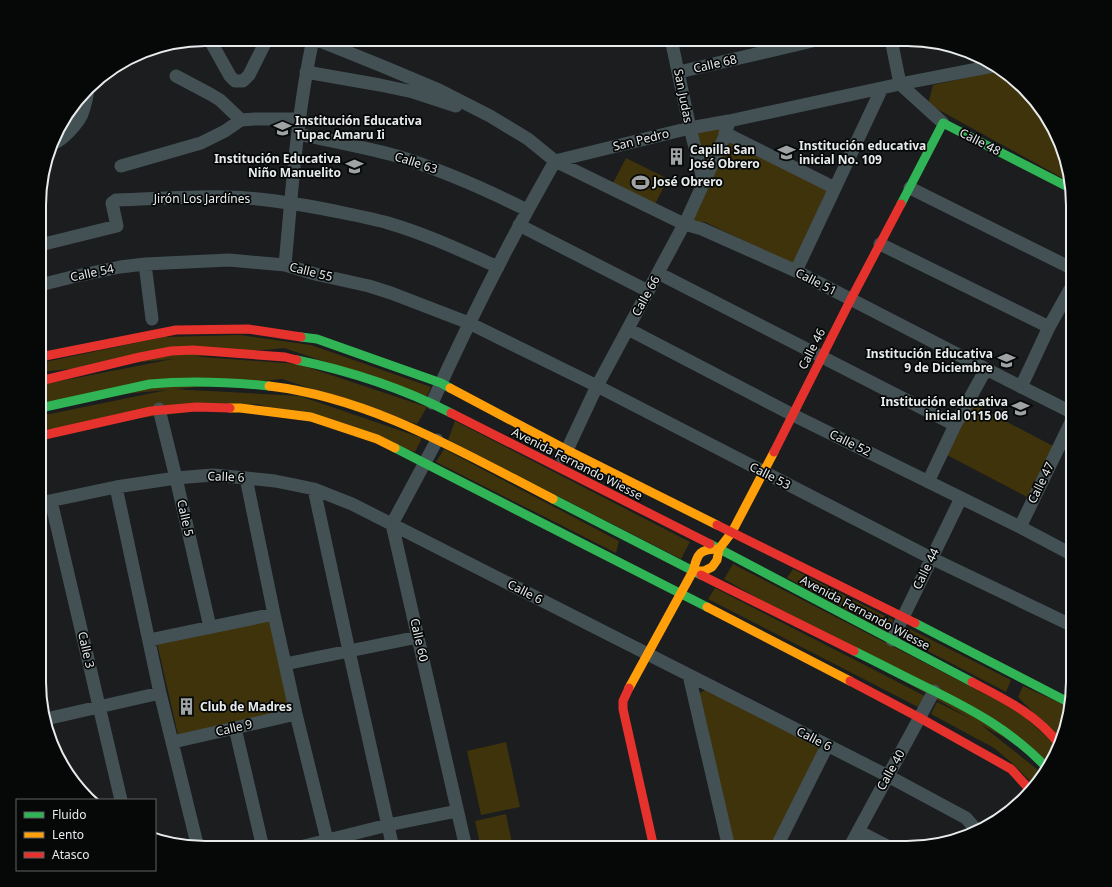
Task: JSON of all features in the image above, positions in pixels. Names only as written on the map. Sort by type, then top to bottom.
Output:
[{"type":"main road","name":"Calle 48","points":[[943,123],[1065,186]]},
{"type":"main road","name":"Calle 46","points":[[719,549],[732,532],[764,473],[821,356],[943,123]]},
{"type":"main road","name":"Avenida Fernando Wiesse","points":[[46,356],[176,330],[248,329],[317,339],[441,383],[567,450],[903,617],[1065,701]]},
{"type":"main road","name":"Avenida Fernando Wiesse","points":[[46,380],[140,356],[171,351],[208,351],[285,357],[318,364],[374,380],[432,403],[719,549],[892,640],[1017,706],[1036,719],[1056,739]]},
{"type":"main road","points":[[46,407],[150,384],[188,381],[250,384],[299,391],[351,404],[398,422],[437,440],[693,571],[970,709],[996,724],[1017,739],[1043,764]]},
{"type":"main road","points":[[46,435],[159,409],[196,407],[240,408],[311,417],[377,439],[681,593],[920,718],[1011,769],[1027,787]]},
{"type":"main road","points":[[652,841],[623,701],[646,653],[693,571],[696,557],[708,548],[719,549],[717,560],[712,567],[704,571],[693,571]]},
{"type":"street","points":[[213,46],[230,76],[235,81],[243,81],[250,75],[264,46]]},
{"type":"street","points":[[285,265],[298,134],[306,72],[312,46]]},
{"type":"street","points":[[332,46],[439,90],[490,116]]},
{"type":"street","name":"San Judas","points":[[673,46],[690,128],[704,183]]},
{"type":"street","name":"Calle 68","points":[[679,72],[791,46]]},
{"type":"street","points":[[892,46],[900,84]]},
{"type":"street","name":"San Pedro","points":[[555,161],[690,128],[727,127],[882,88],[986,67]]},
{"type":"street","points":[[306,72],[413,92],[490,116]]},
{"type":"street","points":[[176,76],[220,100],[241,120]]},
{"type":"street","name":"Calle 48","points":[[900,84],[943,123]]},
{"type":"street","points":[[796,271],[882,88]]},
{"type":"street","points":[[60,139],[70,130],[81,115],[86,99]]},
{"type":"street","name":"Calle 51","points":[[490,116],[528,139],[555,161],[684,224],[702,229],[796,271],[1066,410]]},
{"type":"street","points":[[122,166],[201,143],[225,131],[241,120],[255,118],[300,119]]},
{"type":"street","points":[[727,127],[835,188]]},
{"type":"street","name":"Calle 66","points":[[556,467],[567,450],[597,386],[688,217],[727,127]]},
{"type":"street","name":"Calle 63","points":[[298,134],[396,156],[441,171],[484,188],[527,210]]},
{"type":"street","points":[[432,403],[469,324],[527,210],[555,161]]},
{"type":"street","points":[[910,188],[1066,266]]},
{"type":"street","name":"Jirón Los Jardínes","points":[[46,244],[117,226],[112,203],[116,200],[192,197],[256,198],[291,203],[387,223],[416,232],[498,267]]},
{"type":"street","points":[[520,225],[648,291]]},
{"type":"street","points":[[880,244],[1050,327]]},
{"type":"street","name":"Calle 55","points":[[145,264],[229,260],[285,265],[315,274],[369,286],[469,324]]},
{"type":"street","points":[[145,264],[152,319]]},
{"type":"street","name":"Calle 54","points":[[46,283],[72,276],[145,264]]},
{"type":"street","points":[[658,273],[955,425]]},
{"type":"street","points":[[1021,387],[1066,297]]},
{"type":"street","name":"Calle 53","points":[[469,324],[597,386],[931,558],[1066,623]]},
{"type":"street","name":"Calle 52","points":[[628,329],[793,415],[1066,551]]},
{"type":"street","points":[[928,482],[955,425],[986,369]]},
{"type":"street","name":"Calle 5","points":[[159,409],[210,627]]},
{"type":"street","name":"Calle 47","points":[[1020,527],[1066,432]]},
{"type":"street","points":[[392,524],[437,440]]},
{"type":"street","name":"Calle 6","points":[[46,502],[116,487],[176,478],[213,475],[275,481],[314,489],[352,504],[888,776],[966,818],[973,827]]},
{"type":"street","points":[[246,478],[296,714],[327,841]]},
{"type":"street","points":[[116,487],[160,693],[196,841]]},
{"type":"street","points":[[314,489],[348,651],[391,841]]},
{"type":"street","name":"Calle 44","points":[[892,640],[961,498]]},
{"type":"street","name":"Calle 3","points":[[46,506],[100,707],[121,799]]},
{"type":"street","name":"Calle 60","points":[[392,524],[464,841]]},
{"type":"street","points":[[149,640],[274,614]]},
{"type":"street","points":[[285,664],[418,637]]},
{"type":"street","points":[[689,675],[727,841]]},
{"type":"street","name":"Calle 40","points":[[853,841],[934,691]]},
{"type":"street","points":[[50,718],[160,693]]},
{"type":"street","name":"Calle 9","points":[[173,742],[296,714]]},
{"type":"street","points":[[235,728],[261,841]]},
{"type":"street","points":[[780,841],[827,746]]},
{"type":"street","points":[[337,841],[388,825],[458,811]]},
{"type":"street","points":[[858,831],[878,841]]},
{"type":"shaded area","points":[[993,72],[1004,79],[1027,100],[1045,126],[1058,154],[1064,179],[928,104],[933,85]]},
{"type":"shaded area","points":[[724,125],[704,176],[693,131]]},
{"type":"shaded area","points":[[725,136],[828,188],[793,265],[705,222],[686,223]]},
{"type":"shaded area","name":"José Obrero","points":[[626,158],[668,179],[654,206],[612,185]]},
{"type":"shaded area","points":[[240,335],[311,345],[431,387],[427,396],[284,348],[46,371],[46,362],[164,337]]},
{"type":"shaded area","points":[[188,356],[298,364],[427,407],[417,424],[282,379],[46,401],[46,384]]},
{"type":"shaded area","points":[[172,389],[300,396],[422,438],[415,452],[257,404],[46,429],[46,415]]},
{"type":"shaded area","points":[[971,403],[1053,446],[1029,498],[945,454]]},
{"type":"shaded area","points":[[455,421],[690,542],[681,559],[448,440]]},
{"type":"shaded area","points":[[444,449],[619,541],[616,553],[436,462]]},
{"type":"shaded area","points":[[733,564],[1018,711],[1054,743],[1045,761],[724,579]]},
{"type":"shaded area","points":[[793,569],[893,620],[887,631],[787,578]]},
{"type":"shaded area","points":[[715,588],[925,696],[918,707],[708,599]]},
{"type":"shaded area","points":[[269,619],[289,710],[178,735],[157,643]]},
{"type":"shaded area","points":[[904,626],[1011,680],[1006,692],[899,636]]},
{"type":"shaded area","points":[[1023,686],[1065,705],[1057,736],[1018,697]]},
{"type":"shaded area","points":[[705,690],[820,748],[774,841],[727,841],[694,696]]},
{"type":"shaded area","points":[[937,702],[979,723],[1039,771],[1031,782],[994,748],[931,714]]},
{"type":"shaded area","points":[[506,742],[520,807],[481,815],[467,751]]},
{"type":"shaded area","points":[[506,814],[512,841],[479,841],[475,821]]},
{"type":"traffic: fast","points":[[901,204],[943,123],[1065,186]]},
{"type":"traffic: fast","points":[[301,337],[317,339],[441,383],[450,388]]},
{"type":"traffic: fast","points":[[297,360],[337,369],[376,381],[451,413]]},
{"type":"traffic: fast","points":[[46,407],[150,384],[210,382],[269,386]]},
{"type":"traffic: fast","points":[[395,448],[707,607]]},
{"type":"traffic: fast","points":[[553,499],[701,575]]},
{"type":"traffic: fast","points":[[710,544],[972,682]]},
{"type":"traffic: fast","points":[[915,623],[1065,701]]},
{"type":"traffic: fast","points":[[854,651],[976,713],[1006,732],[1043,764]]},
{"type":"traffic: slow","points":[[269,386],[307,392],[344,402],[380,415],[451,446],[553,499]]},
{"type":"traffic: slow","points":[[450,388],[567,450],[717,525]]},
{"type":"traffic: slow","points":[[230,408],[311,417],[377,439],[395,448]]},
{"type":"traffic: slow","points":[[693,571],[704,571],[712,567],[717,560],[719,549],[732,532],[774,452]]},
{"type":"traffic: slow","points":[[629,688],[693,571],[698,556],[703,551],[719,549]]},
{"type":"traffic: slow","points":[[707,607],[850,681]]},
{"type":"traffic: jam","points":[[774,452],[851,299],[901,204]]},
{"type":"traffic: jam","points":[[46,356],[176,330],[248,329],[301,337]]},
{"type":"traffic: jam","points":[[46,380],[171,351],[193,350],[285,357],[297,360]]},
{"type":"traffic: jam","points":[[46,435],[151,411],[196,407],[230,408]]},
{"type":"traffic: jam","points":[[451,413],[710,544]]},
{"type":"traffic: jam","points":[[717,525],[915,623]]},
{"type":"traffic: jam","points":[[701,575],[854,651]]},
{"type":"traffic: jam","points":[[850,681],[1011,769],[1027,787]]},
{"type":"traffic: jam","points":[[972,682],[1019,708],[1040,724],[1055,740]]},
{"type":"traffic: jam","points":[[629,688],[623,701],[623,709],[652,841]]},
{"type":"place","name":"Institución Educativa Tupac Amaru Ii","points":[[282,128]]},
{"type":"place","name":"Institución educativa inicial No. 109","points":[[786,153]]},
{"type":"place","name":"Capilla San José Obrero","points":[[677,157]]},
{"type":"place","name":"Institución Educativa Niño Manuelito","points":[[354,166]]},
{"type":"place","name":"José Obrero","points":[[640,182]]},
{"type":"place","name":"Institución Educativa 9 de Diciembre","points":[[1006,361]]},
{"type":"place","name":"Institución educativa inicial 0115 06","points":[[1021,409]]},
{"type":"place","name":"Club de Madres","points":[[187,707]]}]
